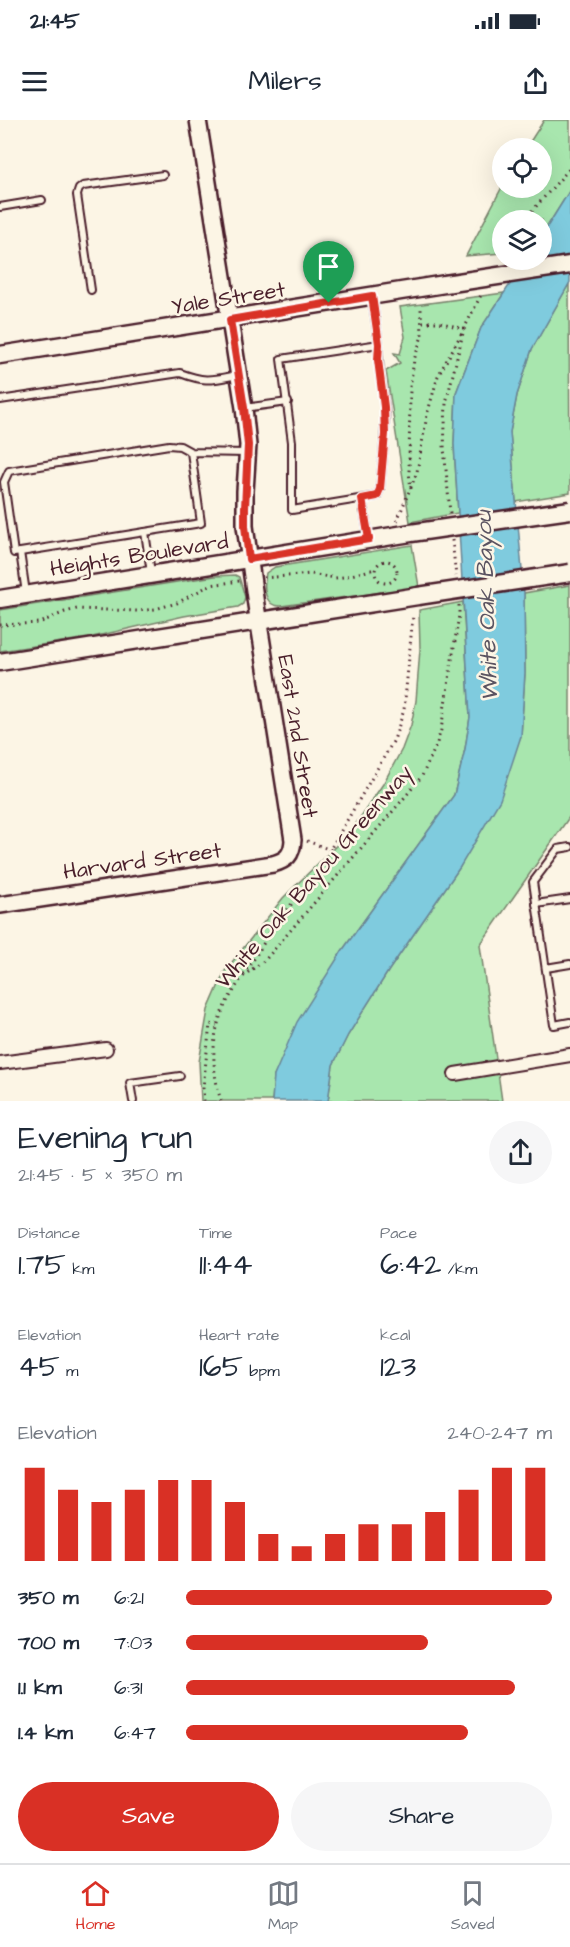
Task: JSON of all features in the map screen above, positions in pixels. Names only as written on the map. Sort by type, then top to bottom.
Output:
[{"type":"main road","name":"Yale Street","points":[[0,355],[570,265]]},
{"type":"main road","name":"Heights Boulevard","points":[[0,599],[369,539],[570,510]]},
{"type":"main road","points":[[0,662],[570,573]]},
{"type":"street","name":"East 2nd Street","points":[[198,120],[244,408],[248,453],[245,526],[291,848]]},
{"type":"street","name":"Harvard Street","points":[[0,905],[273,864],[283,862],[291,848]]},
{"type":"street","points":[[0,1063],[106,1048]]},
{"type":"street","points":[[455,1074],[570,1055]]},
{"type":"lane","points":[[91,290],[77,195],[79,189],[83,186],[162,175]]},
{"type":"lane","points":[[0,207],[42,200]]},
{"type":"lane","points":[[372,296],[379,344],[378,360],[384,407],[385,434],[380,489],[377,496],[292,510],[292,442],[281,359],[379,344]]},
{"type":"lane","points":[[0,400],[180,372],[197,380],[239,375]]},
{"type":"lane","points":[[244,408],[288,402]]},
{"type":"lane","points":[[191,452],[201,523],[14,553],[4,482],[9,471],[169,445],[180,446],[191,452],[248,453]]},
{"type":"lane","points":[[362,499],[369,539]]},
{"type":"lane","points":[[145,532],[151,575]]},
{"type":"lane","points":[[20,552],[26,595]]},
{"type":"lane","points":[[570,847],[558,849],[533,882],[554,1025],[570,1022]]},
{"type":"lane","points":[[536,904],[570,899]]},
{"type":"lane","points":[[546,968],[570,964]]},
{"type":"lane","points":[[133,1101],[130,1083],[180,1076]]},
{"type":"path","points":[[533,210],[570,168]]},
{"type":"path","points":[[405,534],[397,521],[417,472],[427,414],[438,376],[484,287]]},
{"type":"path","points":[[411,489],[409,472],[410,387],[414,360],[422,336],[421,309]]},
{"type":"path","points":[[422,322],[439,322],[464,329]]},
{"type":"path","points":[[450,521],[444,448],[445,417],[464,329]]},
{"type":"path","points":[[452,532],[456,576]]},
{"type":"path","points":[[0,625],[39,623],[77,609],[138,611],[155,609],[177,603],[191,593],[210,585],[252,579],[300,574],[343,578],[375,569],[380,562],[388,561],[395,566],[397,574],[392,581],[383,583],[376,578],[375,569]]},
{"type":"path","name":"White Oak Bayou Greenway","points":[[221,1101],[213,1062],[218,1025],[226,1001],[242,977],[266,959],[423,776],[441,730],[459,615],[459,598]]},
{"type":"path","points":[[242,977],[276,923],[314,877],[394,740],[404,710],[413,615]]},
{"type":"path","points":[[291,848],[315,843],[331,850]]},
{"type":"path","points":[[204,1101],[203,1088],[210,1024],[218,1025]]},
{"type":"green space","points":[[544,120],[570,120],[570,190],[552,219],[552,210],[492,210],[492,254],[466,256],[496,198],[552,198],[552,138],[532,138]]},
{"type":"green space","points":[[569,284],[570,493],[516,502],[510,432],[517,395],[532,349]]},
{"type":"green space","points":[[504,293],[481,328],[456,393],[454,444],[458,513],[410,522],[386,371],[400,363],[394,353],[400,354],[405,337],[400,307]]},
{"type":"green space","points":[[412,545],[419,587],[281,606],[271,603],[266,595],[266,573],[275,567]]},
{"type":"green space","points":[[235,575],[239,577],[245,597],[243,604],[238,607],[184,616],[88,638],[0,651],[0,610],[215,576]]},
{"type":"green space","points":[[570,585],[570,816],[480,945],[502,1101],[328,1101],[333,1065],[348,1035],[389,970],[460,867],[521,736],[525,673],[524,593]]},
{"type":"green space","points":[[463,602],[470,717],[454,795],[342,951],[274,1076],[272,1101],[201,1101],[199,1062],[208,1010],[225,971],[283,898],[351,831],[383,784],[402,749],[411,725],[416,701],[420,649],[419,610]]},
{"type":"water","name":"White Oak Bayou","points":[[570,190],[570,282],[532,349],[517,395],[510,432],[524,593],[525,673],[521,736],[500,800],[460,867],[389,970],[348,1035],[333,1065],[328,1101],[272,1101],[274,1076],[297,1022],[342,951],[454,795],[470,717],[454,444],[456,393],[481,328],[519,270],[552,270],[552,219]]},
{"type":"route","points":[[372,296],[379,344],[378,360],[385,434],[380,489],[377,496],[362,499],[369,539],[249,559],[245,526],[248,445],[230,320],[329,303],[372,296]]}]
